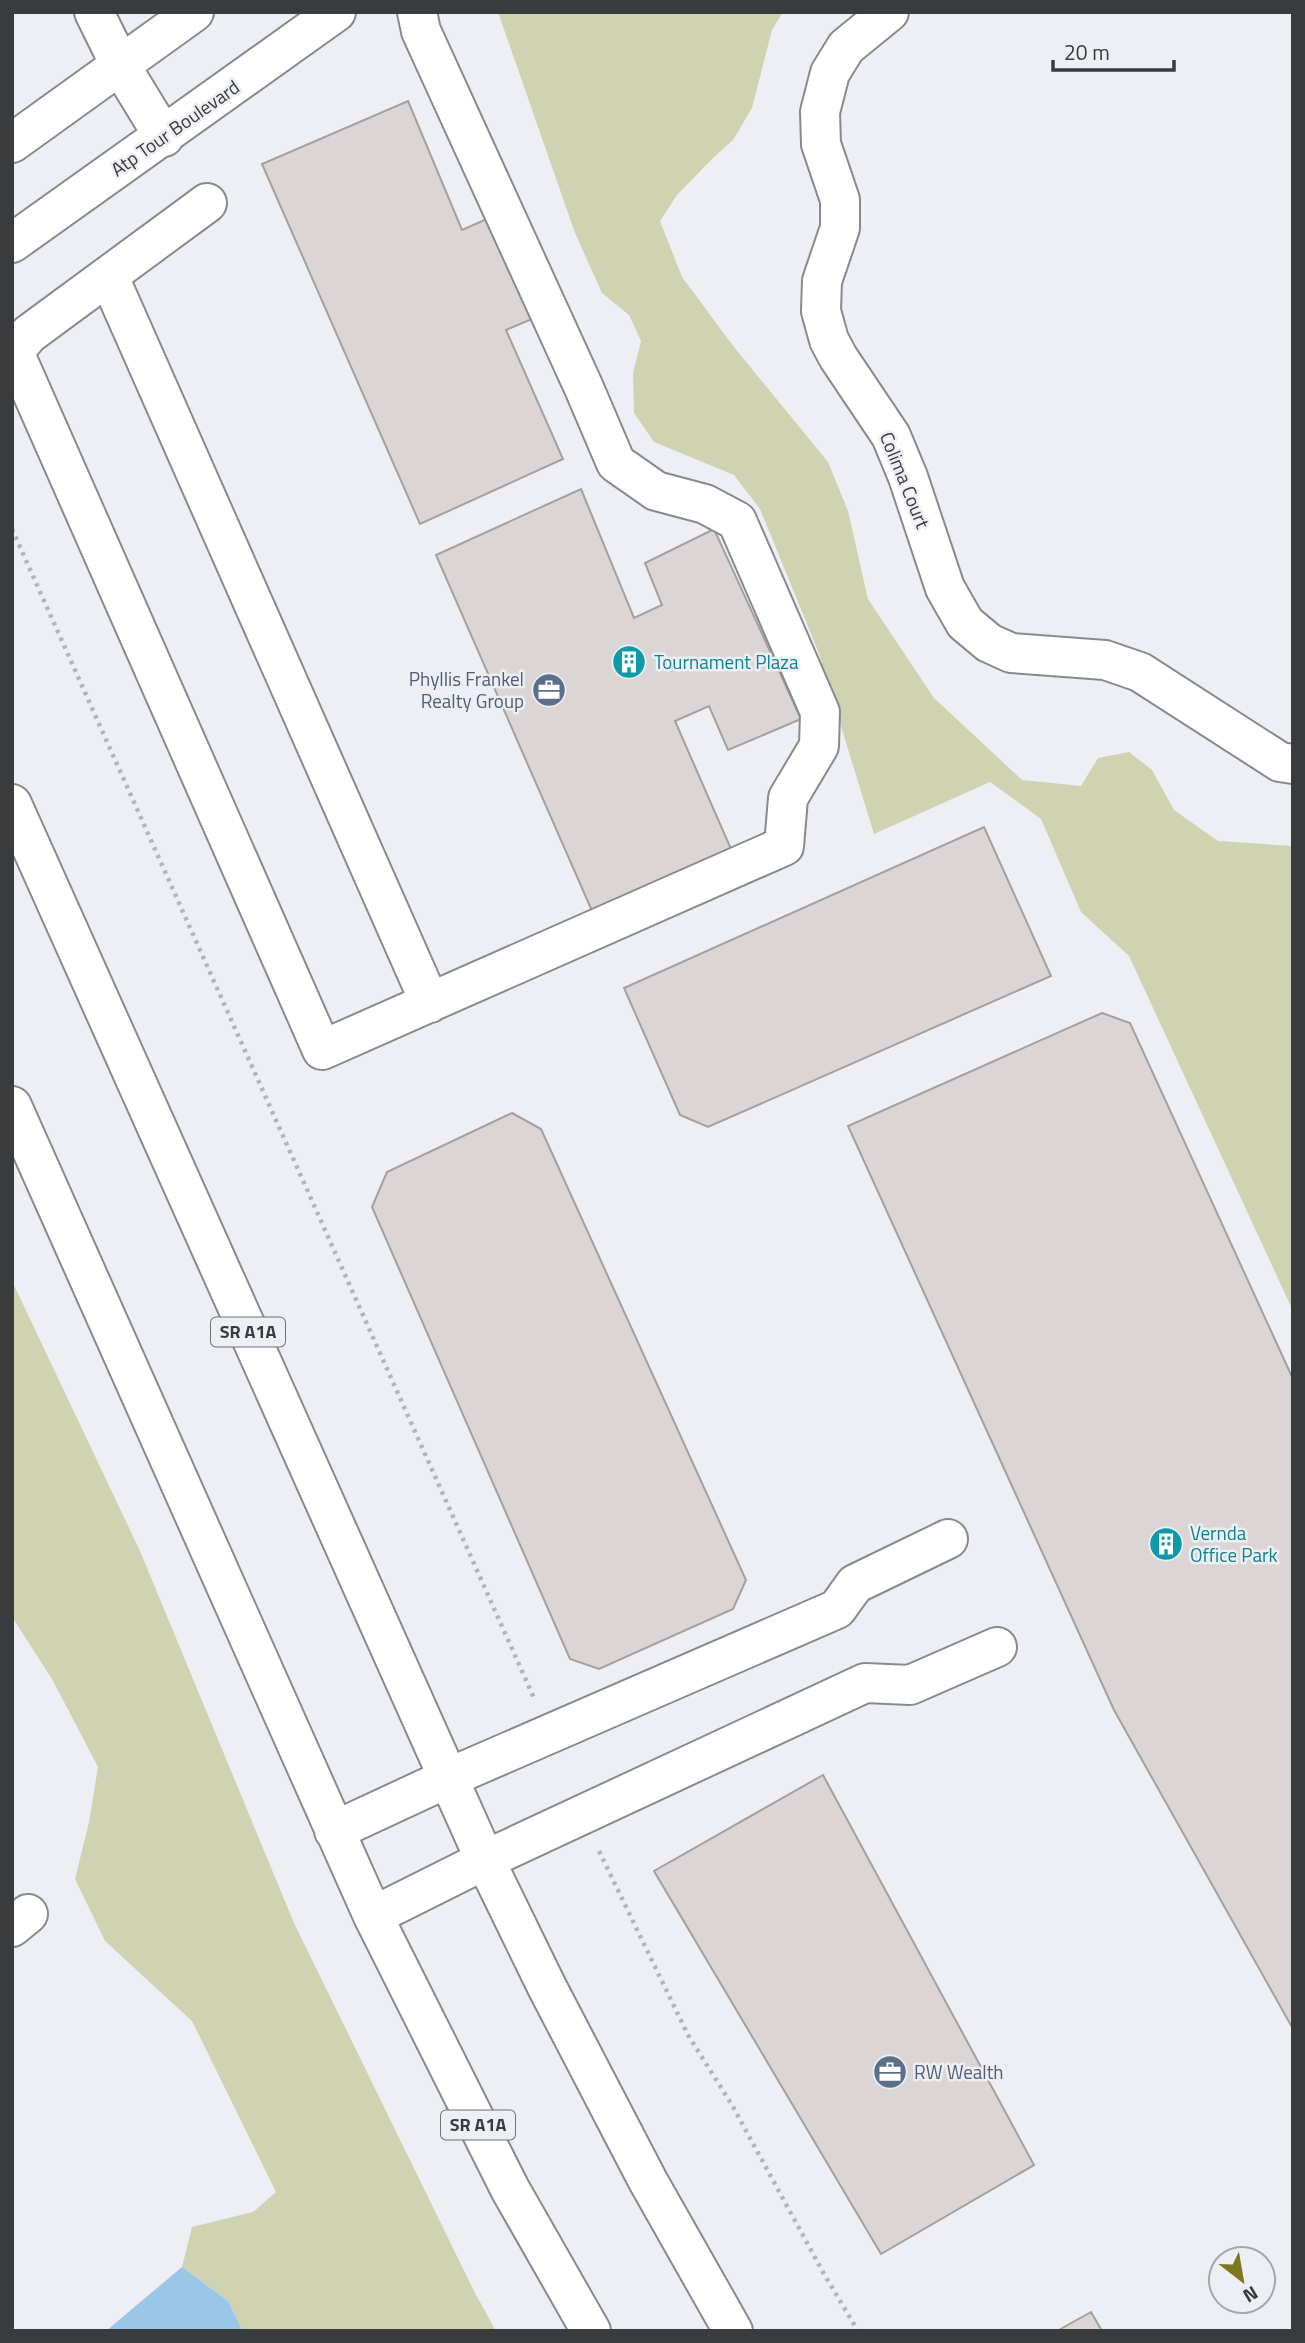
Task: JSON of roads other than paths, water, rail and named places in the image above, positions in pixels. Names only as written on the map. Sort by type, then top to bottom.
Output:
[{"type":"main road","points":[[94,12],[120,65],[164,137]]},
{"type":"main road","points":[[12,143],[194,12]]},
{"type":"main road","name":"Atp Tour Boulevard","points":[[12,243],[337,12]]},
{"type":"main road","points":[[207,203],[29,334],[16,349],[18,361],[322,1050],[785,846],[788,798],[819,746],[820,712],[737,521],[705,504],[656,491],[616,463],[421,32],[417,12]]},
{"type":"main road","name":"Colima Court","points":[[889,12],[846,47],[830,74],[820,112],[821,144],[840,200],[840,228],[822,281],[821,311],[829,340],[838,357],[891,436],[908,477],[945,588],[965,623],[989,643],[1011,653],[1105,660],[1140,672],[1280,762],[1293,764]]},
{"type":"main road","points":[[108,277],[430,1003]]},
{"type":"main road","name":"SR A1A","points":[[12,804],[485,1860],[547,1987],[648,2181],[733,2331]]},
{"type":"main road","name":"SR A1A","points":[[12,1106],[373,1916],[510,2189],[591,2331]]},
{"type":"main road","points":[[334,1832],[448,1778],[837,1609],[855,1584],[948,1539]]},
{"type":"main road","points":[[373,1916],[485,1860],[865,1683],[910,1685],[997,1647]]},
{"type":"water","points":[[182,2267],[228,2301],[243,2331],[106,2331]]},
{"type":"place","name":"Tournament Plaza","points":[[629,662]]},
{"type":"place","name":"Phyllis Frankel Realty Group","points":[[549,690]]},
{"type":"place","name":"Vernda Office Park","points":[[1166,1544]]},
{"type":"place","name":"RW Wealth","points":[[890,2072]]}]
